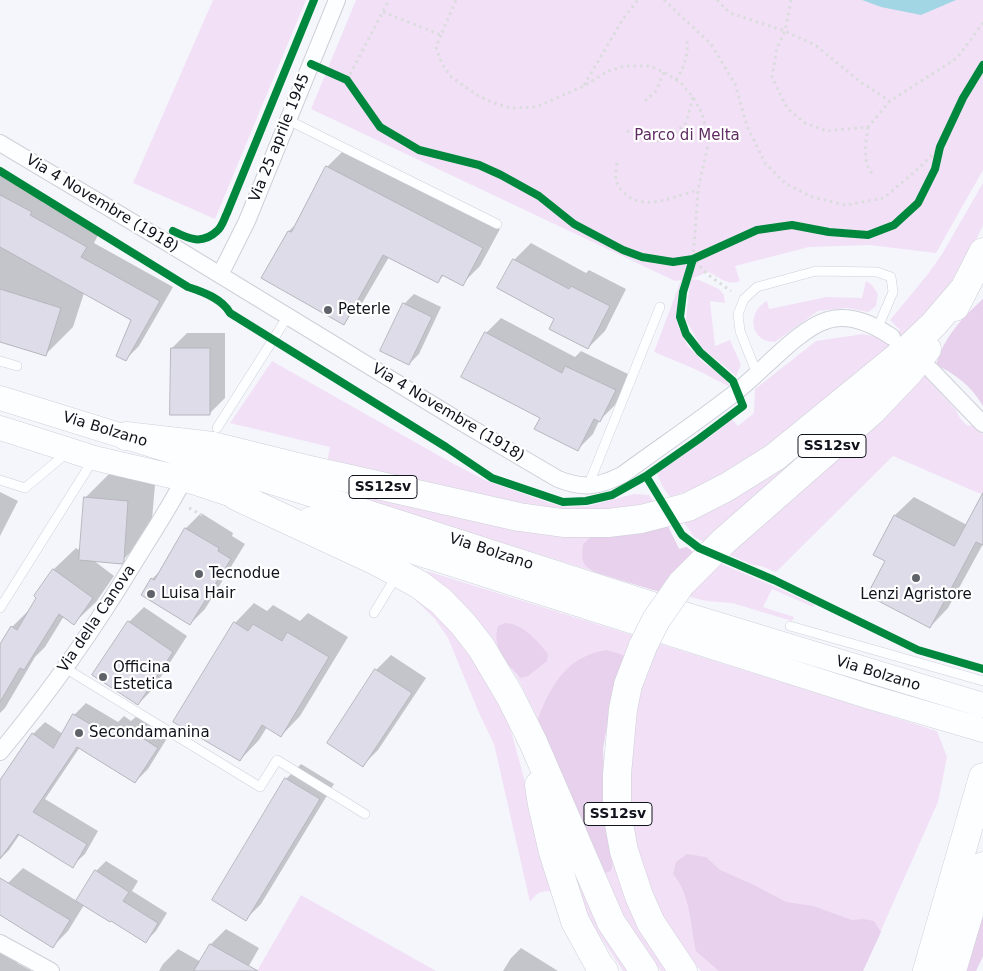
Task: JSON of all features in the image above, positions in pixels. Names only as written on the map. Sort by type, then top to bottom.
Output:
[{"type":"highway","name":"SS12sv","points":[[683,971],[651,923],[639,896],[624,852],[617,813],[617,774],[623,710],[628,685],[643,646],[656,620],[681,584],[724,541],[872,411],[910,371],[943,328],[983,252]]},
{"type":"highway","name":"SS12sv","points":[[126,436],[213,446],[519,517],[563,523],[608,523],[641,519],[688,507],[727,487],[774,457],[912,346],[963,290]]},
{"type":"highway","name":"SS12sv","points":[[236,496],[398,572],[420,585],[441,601],[464,624],[481,647],[510,696],[533,742],[611,922],[644,971]]},
{"type":"highway","name":"SS12sv","points":[[533,742],[542,804],[553,852],[575,921],[604,971]]},
{"type":"highway","points":[[927,971],[983,777]]},
{"type":"highway","points":[[952,971],[983,866]]},
{"type":"main road","name":"Via Bolzano","points":[[0,398],[333,501],[674,611],[983,705]]},
{"type":"main road","name":"Via Bolzano","points":[[0,428],[71,450],[178,489],[236,496],[870,697],[983,730]]},
{"type":"street","name":"Via 25 aprile 1945","points":[[220,275],[246,221],[337,0]]},
{"type":"street","name":"Via 4 Novembre (1918)","points":[[0,143],[461,422],[558,479],[572,485],[588,486],[606,483],[622,475],[737,391],[810,328],[829,319],[844,317],[867,322],[892,337]]},
{"type":"street","points":[[931,370],[983,424]]},
{"type":"street","name":"Via della Canova","points":[[0,752],[65,668],[115,595],[178,489]]},
{"type":"street","points":[[0,943],[51,971]]},
{"type":"lane","points":[[288,120],[497,224]]},
{"type":"lane","points":[[757,374],[740,331],[738,314],[744,299],[756,287],[816,272],[877,272],[891,277],[893,292],[878,327]]},
{"type":"lane","points":[[588,486],[596,471],[660,307]]},
{"type":"lane","points":[[217,428],[288,316]]},
{"type":"lane","points":[[0,361],[17,366]]},
{"type":"lane","points":[[0,480],[25,488],[71,450]]},
{"type":"lane","points":[[0,608],[94,458]]},
{"type":"lane","points":[[374,614],[398,572]]},
{"type":"lane","points":[[790,626],[983,681]]},
{"type":"lane","points":[[65,668],[260,787],[277,760],[365,814]]},
{"type":"path","points":[[347,80],[389,0]]},
{"type":"path","points":[[456,0],[436,47],[441,62],[450,76],[477,95],[491,102],[510,108],[536,107],[584,86],[608,71],[625,66],[649,66],[664,72],[676,80],[693,97],[702,113],[709,140],[698,190],[692,261],[707,274],[744,299]]},
{"type":"path","points":[[584,86],[623,19],[638,0]]},
{"type":"path","points":[[664,0],[711,44],[735,84],[747,126],[765,163],[786,184],[812,197],[846,205],[884,198],[920,168],[940,147]]},
{"type":"path","points":[[717,0],[730,12],[785,31],[815,45],[862,82],[890,101]]},
{"type":"path","points":[[791,0],[785,31],[777,48],[772,78],[787,108],[806,122],[827,131],[868,127]]},
{"type":"path","points":[[382,12],[441,35]]},
{"type":"path","points":[[874,176],[870,172],[864,155],[868,127],[890,101],[957,58],[983,23]]},
{"type":"path","points":[[676,80],[684,66],[688,52],[687,39]]},
{"type":"path","points":[[311,64],[347,80],[352,88]]},
{"type":"path","points":[[645,101],[656,91],[664,72]]},
{"type":"path","points":[[627,130],[648,141],[658,141],[674,134],[686,123],[693,97]]},
{"type":"path","points":[[936,162],[944,139]]},
{"type":"path","points":[[617,163],[615,176],[618,187],[627,196],[642,203],[662,201],[698,190]]},
{"type":"green space","points":[[213,0],[306,0],[215,219],[133,183]]},
{"type":"green space","name":"Parco di Melta","points":[[356,0],[983,0],[983,170],[936,253],[869,245],[809,247],[735,266],[740,281],[731,282],[708,272],[691,279],[699,280],[719,289],[724,295],[725,303],[710,301],[715,346],[730,340],[741,365],[736,376],[701,347],[686,320],[690,280],[682,280],[678,296],[678,326],[688,346],[704,363],[723,375],[730,386],[726,385],[697,370],[654,352],[681,280],[675,281],[311,109]]},
{"type":"green space","points":[[983,183],[983,225],[978,236],[947,289],[917,324],[851,381],[756,453],[719,477],[694,489],[670,497],[662,486],[657,473],[711,436],[732,419],[738,426],[754,413],[755,389],[816,341],[863,334],[877,337],[888,343],[900,330],[890,320],[942,254]]},
{"type":"green space","points":[[866,281],[872,285],[878,294],[876,306],[868,312],[847,308],[818,311],[775,342],[767,341],[756,332],[754,319],[756,312],[767,301],[769,309],[827,297],[862,298]]},
{"type":"green space","points":[[272,361],[487,481],[566,507],[588,506],[634,494],[649,495],[654,502],[618,510],[551,511],[327,462],[330,447],[230,423]]},
{"type":"green space","points":[[921,372],[957,411],[964,423],[968,426],[971,425],[983,434],[983,495],[893,456],[776,572],[727,554]]},
{"type":"green space","points":[[885,382],[704,542],[694,537],[683,521]]},
{"type":"green space","points":[[323,487],[666,522],[679,549],[687,547],[660,592]]},
{"type":"green space","points":[[717,562],[815,605],[813,607],[772,589],[763,607],[794,617],[792,621],[732,603],[706,601],[686,596]]},
{"type":"green space","points":[[427,571],[635,636],[613,693],[607,719],[603,749],[605,814],[672,971],[661,971],[636,939],[622,916],[566,794],[538,719],[518,679],[485,630],[429,577]]},
{"type":"green space","points":[[414,594],[460,635],[504,708],[555,892],[541,892],[530,902],[494,744],[448,638],[435,619],[412,597]]},
{"type":"green space","points":[[657,643],[937,731],[947,757],[938,802],[863,971],[701,971],[683,949],[656,909],[627,818],[631,715]]},
{"type":"green space","points":[[564,852],[635,971],[623,971],[591,923],[577,893]]},
{"type":"green space","points":[[301,895],[436,971],[257,971]]},
{"type":"shaded area","points":[[983,299],[983,406],[963,382],[936,365],[949,337],[968,313]]},
{"type":"shaded area","points":[[666,522],[679,549],[687,547],[694,553],[660,592],[594,572],[584,563],[582,557],[583,544],[592,536]]},
{"type":"shaded area","points":[[505,623],[523,629],[548,654],[547,661],[528,676],[521,678],[502,655],[496,634],[498,626]]},
{"type":"shaded area","points":[[607,650],[623,655],[625,660],[613,693],[603,749],[605,814],[614,856],[611,871],[600,875],[566,794],[538,719],[548,695],[562,674],[571,665],[593,653]]},
{"type":"shaded area","points":[[687,854],[706,857],[720,870],[786,902],[813,906],[852,920],[874,921],[881,932],[863,971],[719,971],[696,951],[687,901],[679,882],[673,874],[676,862]]},
{"type":"shaded area","points":[[983,903],[983,956],[976,971],[963,971]]},
{"type":"water","points":[[862,0],[956,0],[921,15],[881,7]]},
{"type":"building","points":[[326,166],[483,248],[463,286],[442,275],[438,283],[383,255],[344,325],[261,278],[288,231],[291,232]]},
{"type":"building","points":[[0,195],[32,212],[30,215],[87,247],[81,257],[160,301],[126,361],[116,356],[131,320],[0,247]]},
{"type":"building","points":[[513,259],[569,289],[571,286],[610,306],[588,349],[549,329],[554,319],[497,288]]},
{"type":"building","points":[[0,289],[61,308],[46,356],[0,342]]},
{"type":"building","points":[[403,303],[432,317],[409,365],[380,351]]},
{"type":"building","points":[[485,332],[562,373],[565,366],[616,390],[600,422],[594,419],[578,451],[534,429],[540,418],[461,377]]},
{"type":"building","points":[[171,348],[210,348],[210,415],[170,415]]},
{"type":"building","name":"Lenzi Agristore","points":[[983,493],[983,545],[976,542],[930,628],[867,595],[885,561],[873,555],[894,515],[954,546]]},
{"type":"building","points":[[84,497],[128,501],[124,561],[122,564],[79,560]]},
{"type":"building","name":"Tecnodue","points":[[185,528],[219,548],[218,551],[231,559],[190,625],[141,595],[151,578],[154,580]]},
{"type":"building","points":[[53,569],[93,598],[74,625],[59,614],[24,670],[20,668],[0,702],[0,644],[11,626],[17,630],[36,598],[34,596]]},
{"type":"building","points":[[128,621],[173,652],[138,705],[92,675]]},
{"type":"building","points":[[234,622],[248,631],[253,624],[282,641],[287,632],[329,657],[281,737],[262,725],[240,761],[173,722]]},
{"type":"building","points":[[375,669],[412,693],[363,767],[327,743]]},
{"type":"building","points":[[73,714],[107,734],[111,728],[120,734],[124,726],[158,748],[135,783],[77,747],[33,812],[87,844],[73,868],[18,834],[0,859],[0,780],[32,733],[53,748]]},
{"type":"building","points":[[285,778],[320,799],[246,921],[212,900]]},
{"type":"building","points":[[95,870],[129,892],[123,901],[158,923],[146,943],[76,901]]},
{"type":"building","points":[[0,878],[70,920],[53,948],[0,915]]},
{"type":"building","points":[[210,944],[258,971],[194,971]]},
{"type":"cycle path","points":[[173,231],[190,238],[201,239],[211,235],[220,227],[314,0]]},
{"type":"cycle path","points":[[311,64],[347,80],[380,127],[419,150],[479,165],[539,196],[574,224],[623,250],[642,257],[673,262],[693,259],[757,230],[792,225],[829,232],[868,235],[894,225],[918,203],[935,169],[940,147],[963,98],[983,65]]},
{"type":"cycle path","points":[[0,171],[188,287],[217,300],[230,313],[446,447],[492,478],[563,502],[586,501],[612,495],[646,476],[682,535],[699,548],[774,580],[918,650],[983,669]]},
{"type":"cycle path","points":[[646,476],[743,406],[733,381],[700,352],[686,334],[680,317],[683,292],[693,259]]},
{"type":"place","name":"Peterle","points":[[328,310]]},
{"type":"place","name":"Tecnodue","points":[[199,574]]},
{"type":"place","name":"Lenzi Agristore","points":[[916,578]]},
{"type":"place","name":"Luisa Hair","points":[[151,594]]},
{"type":"place","name":"Officina Estetica","points":[[103,677]]},
{"type":"place","name":"Secondamanina","points":[[79,733]]}]
